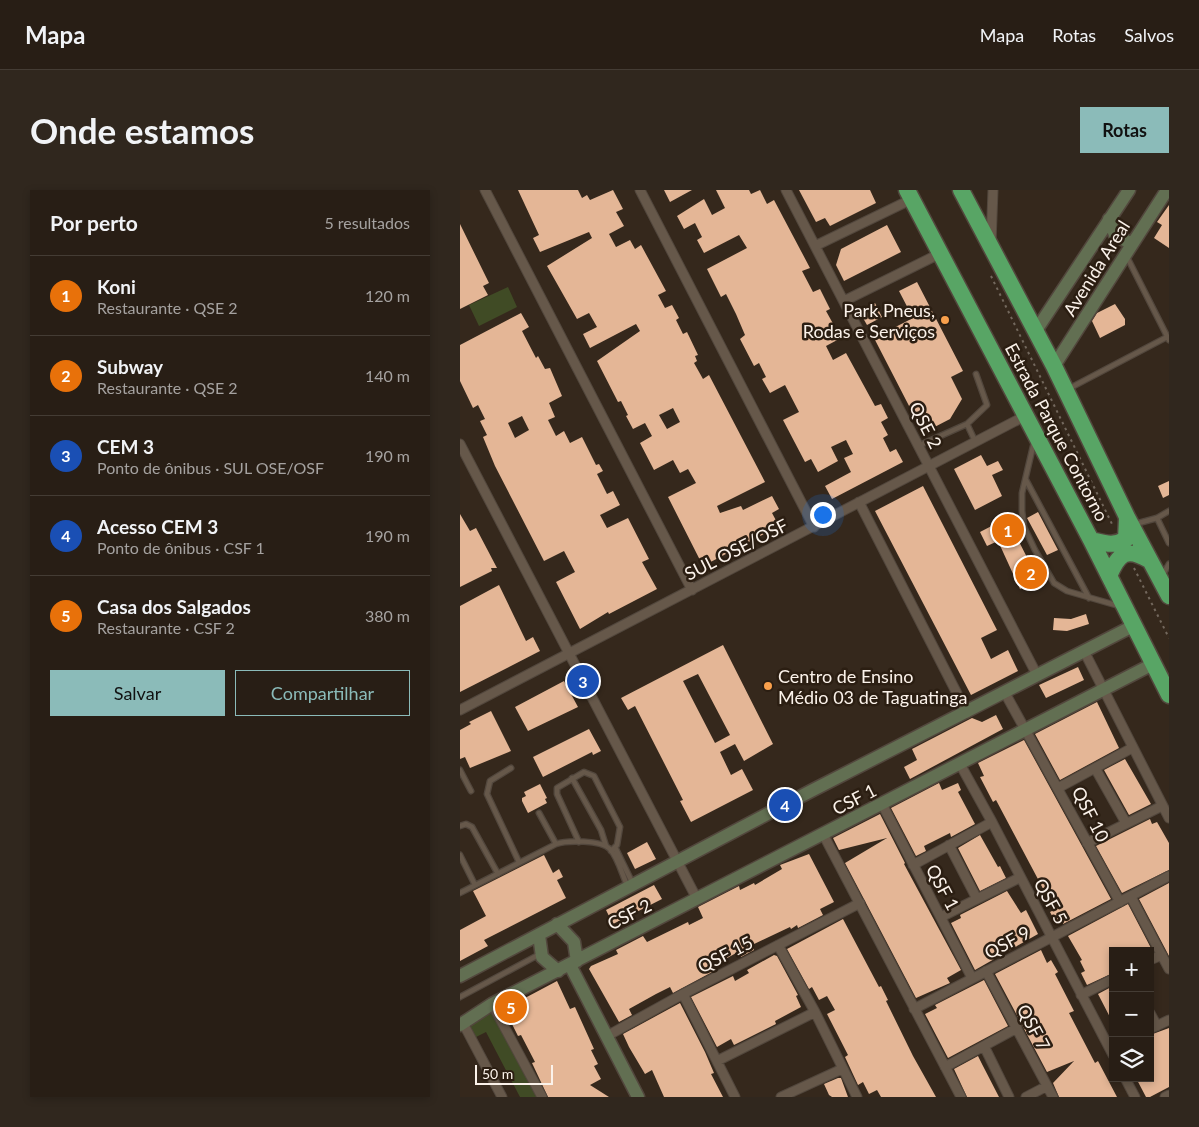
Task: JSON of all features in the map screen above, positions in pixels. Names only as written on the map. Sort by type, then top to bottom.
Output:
[{"type":"highway","name":"Estrada Parque Contorno","points":[[961,190],[1054,366],[1129,521],[1169,596]]},
{"type":"highway","name":"Estrada Parque Contorno","points":[[909,194],[1110,576],[1133,626],[1169,695]]},
{"type":"highway","points":[[1110,576],[1124,548],[1129,521]]},
{"type":"highway","points":[[1091,540],[1124,548],[1149,560]]},
{"type":"street","points":[[484,190],[692,590]]},
{"type":"street","points":[[640,190],[814,527]]},
{"type":"street","name":"QSE 2","points":[[786,190],[1037,675]]},
{"type":"street","points":[[991,248],[993,190]]},
{"type":"street","name":"Avenida Areal","points":[[1036,332],[1129,190]]},
{"type":"street","name":"Avenida Areal","points":[[1054,366],[1166,190]]},
{"type":"street","points":[[815,246],[909,194]]},
{"type":"street","points":[[1109,219],[1115,235],[1129,249]]},
{"type":"street","points":[[844,301],[941,253]]},
{"type":"street","name":"SUL OSE/OSF","points":[[460,710],[1025,416]]},
{"type":"street","points":[[460,444],[697,899]]},
{"type":"street","points":[[859,502],[967,713]]},
{"type":"street","points":[[460,976],[1133,626]]},
{"type":"street","points":[[1084,651],[1102,690],[1169,818]]},
{"type":"street","name":"CSF 1","points":[[697,899],[1153,664]]},
{"type":"street","points":[[1005,693],[1058,788]]},
{"type":"street","name":"QSF 10","points":[[1120,902],[1058,788],[1132,748]]},
{"type":"street","name":"QSF 5","points":[[960,764],[1109,1045]]},
{"type":"street","points":[[1095,768],[1126,823]]},
{"type":"street","points":[[882,804],[913,865]]},
{"type":"street","points":[[1087,842],[1162,806]]},
{"type":"street","name":"QSF 1","points":[[972,978],[913,865],[992,822]]},
{"type":"street","points":[[823,834],[945,1067],[957,1096]]},
{"type":"street","points":[[949,845],[977,899]]},
{"type":"street","name":"QSF 9","points":[[914,1009],[1169,876]]},
{"type":"street","points":[[941,917],[1019,878]]},
{"type":"street","points":[[1131,897],[1169,969]]},
{"type":"street","name":"CSF 2","points":[[574,963],[697,899]]},
{"type":"street","name":"QSF 15","points":[[607,1036],[683,994],[860,903]]},
{"type":"street","points":[[557,924],[574,942],[574,963],[607,1036],[638,1097]]},
{"type":"street","points":[[539,935],[541,953],[547,963],[558,971]]},
{"type":"street","points":[[778,945],[815,1012],[857,1097]]},
{"type":"street","points":[[1154,958],[1162,955]]},
{"type":"street","points":[[502,1097],[462,1024],[492,1004],[574,963]]},
{"type":"street","name":"QSF 7","points":[[986,972],[1053,1097]]},
{"type":"street","points":[[1081,995],[1109,981]]},
{"type":"street","points":[[683,994],[735,1097]]},
{"type":"street","points":[[492,1004],[542,1097]]},
{"type":"street","points":[[717,1061],[815,1012]]},
{"type":"street","points":[[1154,1028],[1169,1020]]},
{"type":"street","points":[[945,1067],[1017,1028]]},
{"type":"street","points":[[984,1046],[1009,1097]]},
{"type":"street","points":[[781,1097],[842,1069]]},
{"type":"street","points":[[1127,1082],[1135,1097]]},
{"type":"street","points":[[1026,1097],[1047,1086]]},
{"type":"street","points":[[1165,1097],[1169,1095]]},
{"type":"lane","points":[[1066,390],[1168,339],[1129,249]]},
{"type":"lane","points":[[918,446],[967,424],[987,405],[976,374]]},
{"type":"lane","points":[[967,424],[975,442]]},
{"type":"lane","points":[[1035,436],[1022,492],[1024,527],[1045,570],[1054,583],[1067,591],[1125,608]]},
{"type":"lane","points":[[1025,480],[1089,598]]},
{"type":"lane","points":[[1129,521],[1157,518],[1169,511]]},
{"type":"lane","points":[[1157,518],[1169,543]]},
{"type":"lane","points":[[1160,579],[1169,564]]},
{"type":"lane","points":[[511,768],[490,781],[487,794],[519,862]]},
{"type":"lane","points":[[460,770],[471,791]]},
{"type":"lane","points":[[580,842],[557,794],[559,785],[584,772],[594,776],[620,826],[620,835],[614,850]]},
{"type":"lane","points":[[572,778],[601,830],[606,846]]},
{"type":"lane","points":[[539,813],[556,844]]},
{"type":"lane","points":[[460,826],[466,824],[472,827],[498,874]]},
{"type":"lane","points":[[460,893],[519,862],[567,840],[606,846],[614,850],[631,887]]},
{"type":"lane","points":[[460,855],[476,885]]},
{"type":"lane","points":[[460,997],[541,953]]},
{"type":"path","points":[[987,270],[1169,638]]},
{"type":"green space","points":[[508,287],[517,307],[479,326],[469,305]]},
{"type":"green space","points":[[491,1005],[538,1097],[520,1097],[486,1032],[472,1039],[463,1023]]},
{"type":"building","points":[[518,190],[578,190],[582,198],[587,195],[590,200],[613,190],[623,209],[616,212],[624,226],[609,234],[616,247],[630,240],[635,249],[641,245],[666,291],[658,295],[665,308],[672,305],[679,318],[676,320],[683,334],[687,332],[698,355],[695,356],[697,361],[694,363],[703,379],[709,375],[765,482],[717,506],[720,513],[741,506],[743,510],[772,496],[779,509],[772,513],[779,526],[703,566],[668,497],[696,483],[688,469],[680,473],[673,460],[654,470],[640,443],[652,436],[645,423],[633,429],[621,401],[618,402],[597,361],[640,331],[636,324],[590,348],[583,334],[597,327],[589,313],[577,319],[547,266],[592,238],[589,232],[540,252],[533,238],[539,235]],"holes":[[[673,408],[680,422],[667,429],[659,415]]]},
{"type":"building","points":[[664,190],[692,190],[670,202]]},
{"type":"building","points":[[716,190],[749,190],[751,194],[760,190],[767,204],[774,200],[810,268],[802,271],[813,292],[820,289],[830,309],[826,311],[841,338],[826,346],[833,360],[846,353],[875,406],[881,404],[888,418],[881,422],[888,435],[883,438],[890,452],[896,449],[903,462],[832,499],[825,486],[851,472],[844,458],[853,454],[846,440],[831,447],[838,461],[818,472],[811,459],[805,462],[783,420],[799,412],[785,385],[770,393],[762,379],[766,377],[759,363],[754,366],[740,339],[745,335],[726,294],[721,297],[707,269],[747,248],[739,235],[704,253],[697,240],[702,237],[695,223],[684,229],[677,216],[704,199],[712,215],[725,208]]},
{"type":"building","points":[[799,190],[870,190],[876,203],[830,226],[825,218],[816,222]]},
{"type":"building","points":[[1169,205],[1169,248],[1154,238],[1162,225],[1157,222]]},
{"type":"building","points":[[460,224],[489,283],[483,286],[488,295],[460,309]]},
{"type":"building","points":[[887,225],[901,252],[844,281],[836,265],[841,249]]},
{"type":"building","points":[[917,282],[963,371],[951,377],[962,399],[950,419],[923,433],[874,338],[913,318],[899,291]]},
{"type":"building","points":[[875,303],[882,317],[867,325],[859,311]]},
{"type":"building","points":[[1115,304],[1125,319],[1125,325],[1100,338],[1092,321],[1097,313]]},
{"type":"building","points":[[521,313],[529,327],[522,331],[536,358],[538,356],[545,369],[550,368],[562,396],[549,403],[555,417],[548,420],[556,436],[564,431],[570,443],[582,437],[596,465],[599,464],[603,471],[597,474],[607,494],[613,491],[620,505],[600,515],[607,528],[628,518],[649,559],[642,562],[657,589],[609,614],[608,612],[580,629],[556,582],[575,572],[564,551],[544,561],[495,466],[483,437],[487,435],[480,421],[485,419],[478,405],[473,408],[460,381],[460,345]],"holes":[[[522,416],[529,430],[515,438],[508,423]]]},
{"type":"building","points":[[981,455],[987,466],[998,461],[1003,470],[992,475],[1002,496],[975,510],[954,469]]},
{"type":"building","points":[[1169,481],[1169,495],[1163,498],[1158,486]]},
{"type":"building","points":[[923,486],[997,630],[981,638],[991,659],[1008,650],[1018,671],[971,695],[875,511]]},
{"type":"building","points":[[1038,512],[1058,550],[1047,555],[1027,518]]},
{"type":"building","points":[[460,514],[470,531],[476,528],[497,568],[491,568],[492,571],[460,587]]},
{"type":"building","points":[[1007,518],[1038,579],[1020,589],[998,541],[987,546],[980,532]]},
{"type":"building","points":[[499,585],[526,641],[533,637],[540,651],[460,692],[460,606]]},
{"type":"building","points":[[1086,614],[1089,624],[1067,631],[1053,630],[1054,618],[1071,619]]},
{"type":"building","points":[[723,645],[773,744],[744,761],[735,744],[720,752],[731,775],[742,769],[753,790],[691,822],[680,801],[683,800],[635,706],[628,710],[621,698]],"holes":[[[698,674],[730,735],[715,743],[683,681]]]},
{"type":"building","points":[[1078,667],[1084,680],[1046,698],[1039,685]]},
{"type":"building","points":[[564,681],[578,707],[528,731],[515,707]]},
{"type":"building","points":[[1097,702],[1119,748],[1060,780],[1035,734]]},
{"type":"building","points":[[491,711],[511,751],[470,768],[465,757],[460,759],[460,730],[471,724],[469,722]]},
{"type":"building","points":[[996,715],[1003,729],[910,779],[904,767],[917,760],[912,749],[972,718],[982,722]]},
{"type":"building","points":[[589,729],[601,751],[593,755],[592,752],[543,777],[533,757]]},
{"type":"building","points":[[1024,740],[1111,899],[1063,924],[1062,921],[1057,925],[1050,912],[1054,910],[1048,898],[996,800],[993,802],[980,777],[984,776],[978,763]]},
{"type":"building","points":[[1125,759],[1151,804],[1129,815],[1104,770]]},
{"type":"building","points":[[939,783],[942,790],[958,783],[961,790],[958,792],[975,824],[951,837],[950,833],[924,846],[926,851],[916,856],[891,808]]},
{"type":"building","points":[[540,784],[547,798],[545,799],[547,803],[528,813],[522,801],[522,798],[526,796],[524,792]]},
{"type":"building","points":[[880,814],[904,864],[961,970],[947,978],[950,983],[916,998],[845,863],[887,838],[839,850],[833,838]]},
{"type":"building","points":[[1150,819],[1152,824],[1157,822],[1169,843],[1169,870],[1122,893],[1096,846]]},
{"type":"building","points":[[980,835],[1006,878],[980,891],[958,848]]},
{"type":"building","points":[[647,842],[656,859],[635,869],[627,853]]},
{"type":"building","points":[[809,854],[834,902],[820,909],[823,915],[798,928],[797,925],[791,929],[790,927],[752,945],[754,950],[741,957],[738,952],[711,967],[714,971],[673,993],[670,987],[656,994],[629,1009],[632,1015],[619,1022],[589,969],[591,966],[618,954],[616,950],[643,936],[647,942],[688,922],[689,925],[703,918],[698,907],[739,886],[740,890],[754,883],[755,885],[782,869],[780,865]]},
{"type":"building","points":[[544,855],[553,873],[559,869],[563,877],[557,880],[566,898],[484,940],[488,946],[460,961],[460,930],[486,916],[473,891]]},
{"type":"building","points":[[1169,883],[1169,956],[1139,899]]},
{"type":"building","points":[[654,885],[662,899],[613,924],[606,910]]},
{"type":"building","points":[[1007,891],[1021,913],[1026,910],[1038,934],[975,970],[951,923],[961,918],[960,915]]},
{"type":"building","points":[[1128,904],[1150,947],[1109,947],[1109,975],[1087,985],[1081,973],[1085,971],[1080,961],[1082,960],[1068,936]]},
{"type":"building","points":[[843,919],[879,987],[881,986],[888,1000],[886,1001],[913,1056],[936,1097],[881,1097],[877,1090],[869,1094],[863,1082],[858,1085],[845,1057],[848,1055],[827,1014],[835,1010],[827,996],[819,1000],[812,987],[809,989],[787,949]]},
{"type":"building","points":[[1041,950],[1047,963],[1051,960],[1058,972],[1055,974],[1074,1011],[1069,1013],[1095,1063],[1098,1061],[1117,1097],[1059,1097],[1053,1083],[1074,1061],[1047,1072],[995,974]]},
{"type":"building","points":[[774,955],[777,956],[798,995],[796,996],[801,1007],[775,1021],[776,1024],[734,1045],[731,1039],[717,1047],[691,997],[733,976],[735,981],[749,973],[747,970]]},
{"type":"building","points":[[984,980],[1008,1026],[948,1058],[925,1014],[937,1008],[935,1005]]},
{"type":"building","points":[[557,981],[570,1009],[575,1007],[594,1049],[591,1050],[598,1064],[594,1066],[601,1079],[590,1085],[609,1097],[548,1097],[532,1063],[535,1062],[521,1035],[518,1036],[511,1022],[513,1022],[506,1008]]},
{"type":"building","points":[[1109,988],[1109,1015],[1098,994]]},
{"type":"building","points":[[680,1003],[705,1052],[714,1073],[711,1074],[723,1097],[664,1097],[652,1070],[645,1074],[623,1034]]},
{"type":"building","points":[[1169,1028],[1169,1087],[1150,1097],[1146,1097],[1138,1082],[1154,1082],[1154,1034]]},
{"type":"building","points":[[978,1056],[999,1097],[967,1097],[954,1069]]},
{"type":"building","points":[[841,1078],[848,1097],[832,1097],[829,1095],[824,1084]]},
{"type":"place","name":"Park Pneus, Rodas e Serviços","points":[[945,320]]},
{"type":"place","name":"Koni","points":[[1008,530]]},
{"type":"place","name":"Subway","points":[[1031,573]]},
{"type":"place","name":"CEM 3","points":[[583,681]]},
{"type":"place","name":"Centro de Ensino Médio 03 de Taguatinga","points":[[768,686]]},
{"type":"place","name":"Acesso CEM 3","points":[[785,805]]},
{"type":"place","name":"Casa dos Salgados","points":[[511,1007]]}]
